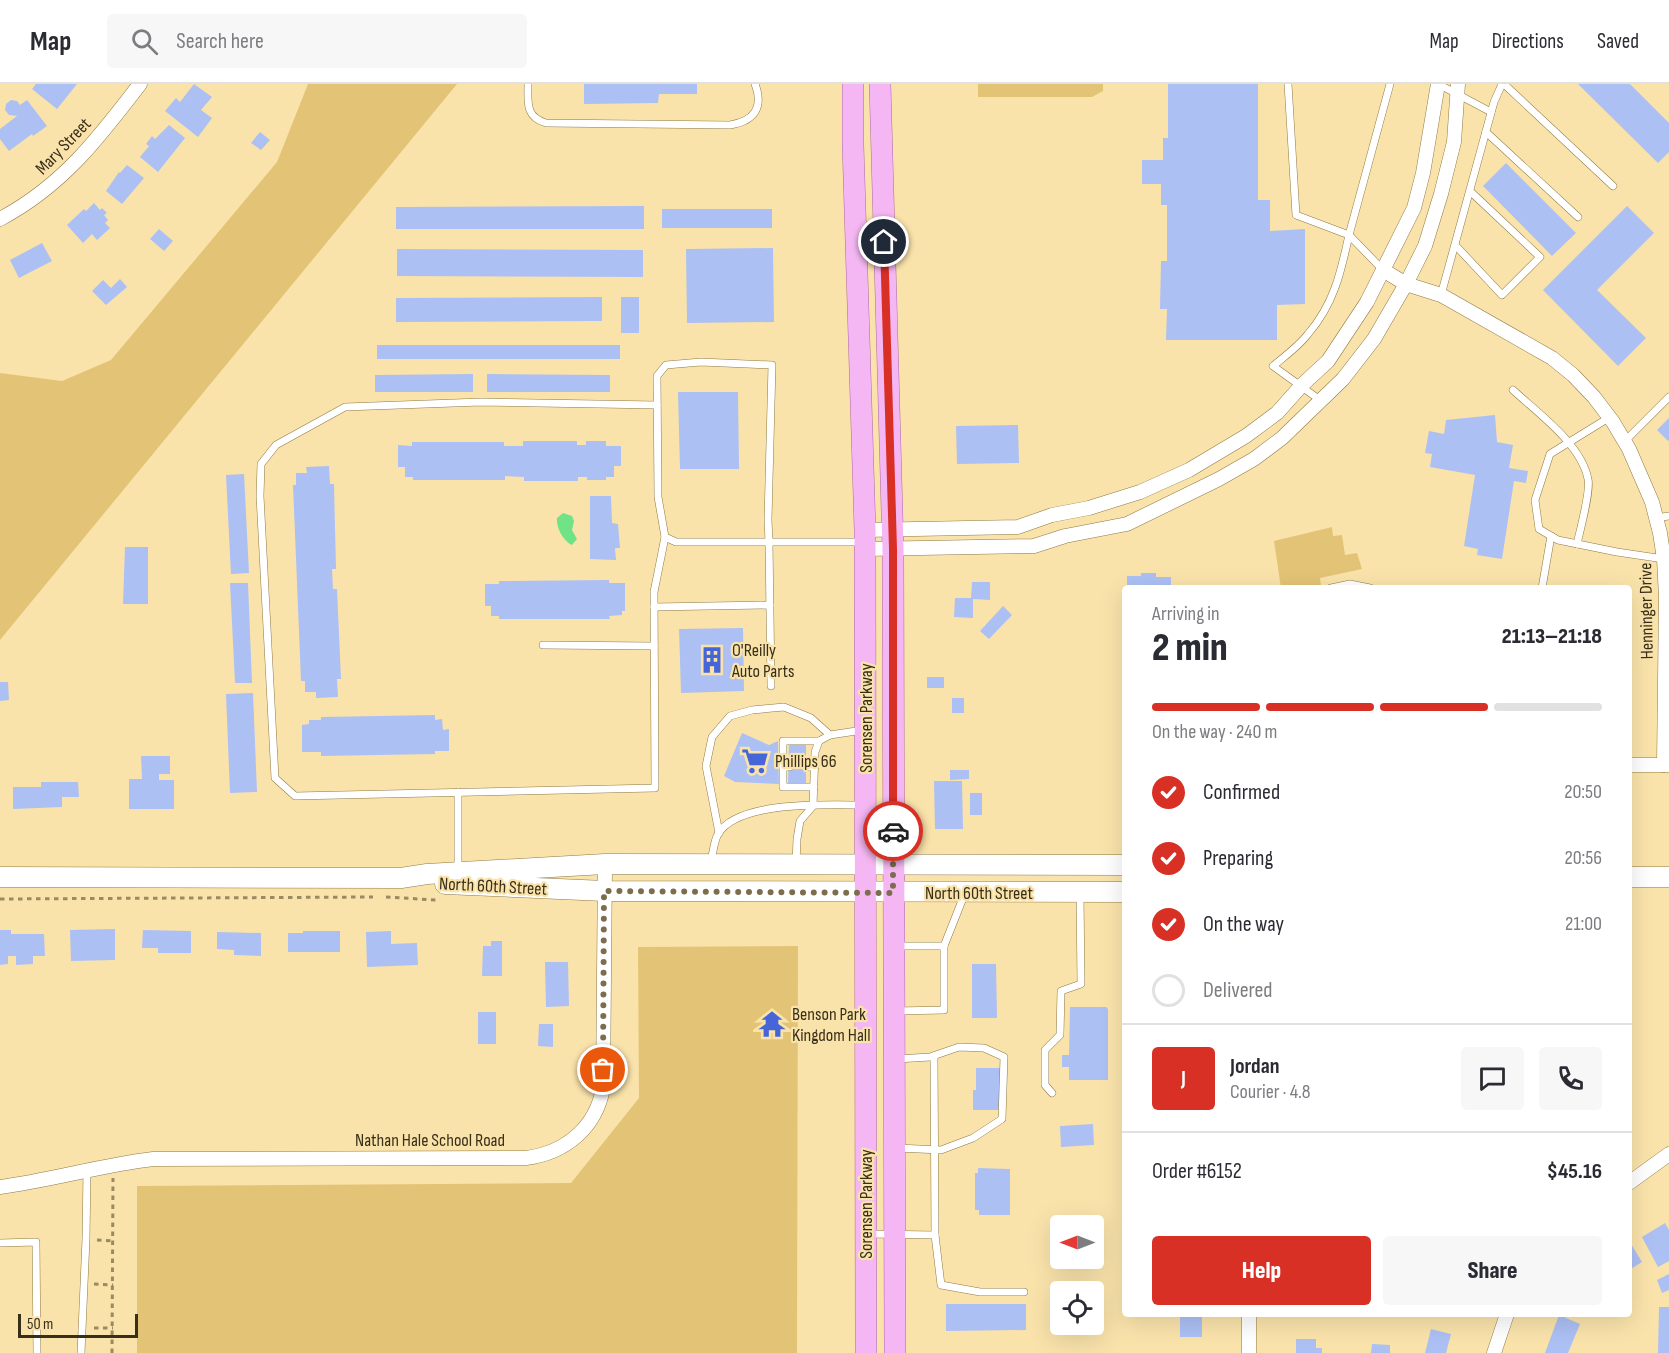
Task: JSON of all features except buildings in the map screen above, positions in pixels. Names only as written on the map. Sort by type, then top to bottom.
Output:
[{"type":"main road","name":"Sorensen Parkway","points":[[853,84],[853,157],[865,540],[866,1353]]},
{"type":"main road","name":"Sorensen Parkway","points":[[880,84],[893,540],[895,1353]]},
{"type":"main road","name":"North 60th Street","points":[[0,877],[401,878],[427,883],[605,864],[1122,865]]},
{"type":"main road","points":[[1632,877],[1669,877]]},
{"type":"main road","name":"North 60th Street","points":[[458,878],[604,891],[1122,892]]},
{"type":"street","name":"Mary Street","points":[[0,219],[27,203],[59,179],[104,131],[140,84]]},
{"type":"street","points":[[893,540],[1018,527],[1052,515],[1140,492],[1189,470],[1246,436],[1277,413],[1328,361],[1367,302],[1414,208],[1438,84]]},
{"type":"street","points":[[865,540],[1034,546],[1065,536],[1127,525],[1254,459],[1282,438],[1342,379],[1374,339],[1406,284],[1425,246],[1441,194],[1454,142],[1458,90]]},
{"type":"street","name":"Henninger Drive","points":[[1383,270],[1406,284],[1441,296],[1551,358],[1580,382],[1610,417],[1625,441],[1663,517],[1667,765]]},
{"type":"street","points":[[1632,765],[1667,765]]},
{"type":"street","name":"Nathan Hale School Road","points":[[0,1187],[31,1183],[123,1162],[153,1159],[525,1158],[558,1150],[582,1132],[592,1120],[602,1096],[605,864]]},
{"type":"street","points":[[1632,1181],[1669,1154]]},
{"type":"street","points":[[1249,1317],[1249,1353]]},
{"type":"street","points":[[1494,1353],[1506,1317]]},
{"type":"lane","points":[[528,84],[528,104],[532,115],[538,121],[546,123],[707,125],[744,123],[757,109],[759,99],[755,84]]},
{"type":"lane","points":[[1288,84],[1296,216],[1349,235],[1383,270]]},
{"type":"lane","points":[[1320,400],[1274,366],[1307,336],[1324,313],[1339,280],[1390,84]]},
{"type":"lane","points":[[1438,84],[1458,90],[1491,112]]},
{"type":"lane","points":[[1441,296],[1491,112],[1503,84],[1613,186]]},
{"type":"lane","points":[[1486,132],[1578,217]]},
{"type":"lane","points":[[1456,246],[1502,295],[1540,257],[1471,192]]},
{"type":"lane","points":[[657,405],[481,402],[345,406],[276,445],[261,464],[260,496],[275,778],[295,796],[655,788],[654,592],[665,537],[658,497],[657,376],[666,365],[701,362],[772,365],[769,542],[771,686]]},
{"type":"lane","points":[[1514,390],[1569,442],[1580,458],[1589,480],[1577,544]]},
{"type":"lane","points":[[1625,441],[1669,397]]},
{"type":"lane","points":[[1610,417],[1550,454],[1535,500],[1539,529],[1558,540],[1664,559]]},
{"type":"lane","points":[[1543,585],[1551,536]]},
{"type":"lane","points":[[665,537],[675,542],[865,540]]},
{"type":"lane","points":[[654,607],[770,605]]},
{"type":"lane","points":[[543,645],[654,646]]},
{"type":"lane","points":[[710,863],[719,833],[706,766],[712,737],[730,716],[752,710],[784,707],[811,718],[830,735]]},
{"type":"lane","points":[[814,788],[783,787],[786,767],[783,741],[819,741],[830,735],[866,729]]},
{"type":"lane","points":[[796,863],[800,821],[813,806],[815,752],[819,741]]},
{"type":"lane","points":[[806,767],[815,767]]},
{"type":"lane","points":[[458,792],[458,878]]},
{"type":"lane","points":[[719,833],[734,820],[749,813],[771,808],[866,805]]},
{"type":"lane","points":[[894,1011],[945,1010],[944,946],[965,893]]},
{"type":"lane","points":[[1052,1093],[1045,1085],[1045,1050],[1060,1035],[1061,991],[1081,984],[1080,893]]},
{"type":"lane","points":[[894,946],[944,946]]},
{"type":"lane","points":[[894,1059],[934,1056],[959,1047],[984,1048],[1005,1057],[1002,1119],[973,1138],[941,1150],[894,1148]]},
{"type":"lane","points":[[934,1056],[935,1235],[941,1285],[980,1292],[1024,1292]]},
{"type":"lane","points":[[81,1353],[87,1170]]},
{"type":"lane","points":[[866,1234],[935,1235]]},
{"type":"lane","points":[[0,1243],[36,1242],[37,1353]]},
{"type":"path","points":[[0,899],[383,897],[442,901]]},
{"type":"path","points":[[112,1353],[114,1181],[123,1179]]},
{"type":"path","points":[[86,1239],[113,1241]]},
{"type":"path","points":[[84,1284],[113,1285]]},
{"type":"path","points":[[82,1328],[113,1328]]},
{"type":"shaded area","points":[[308,84],[457,84],[0,640],[0,373],[62,381],[111,360],[277,162]]},
{"type":"shaded area","points":[[978,84],[1103,84],[1103,91],[1092,97],[978,97]]},
{"type":"shaded area","points":[[563,513],[572,516],[574,521],[572,530],[577,539],[572,545],[563,537],[558,525],[557,518]]},
{"type":"shaded area","points":[[1332,527],[1333,536],[1342,535],[1345,555],[1357,553],[1362,569],[1320,578],[1321,585],[1281,585],[1274,541]]},
{"type":"shaded area","points":[[798,946],[797,1353],[137,1353],[137,1186],[571,1183],[639,1098],[638,947]]},
{"type":"way so far","points":[[603,1070],[604,891],[893,893],[893,831]]},
{"type":"place","name":"O'Reilly Auto Parts","points":[[712,660]]},
{"type":"place","name":"Phillips 66","points":[[755,761]]},
{"type":"place","name":"Benson Park Kingdom Hall","points":[[772,1024]]},
{"type":"route","points":[[884,242],[893,549],[893,831]]}]
